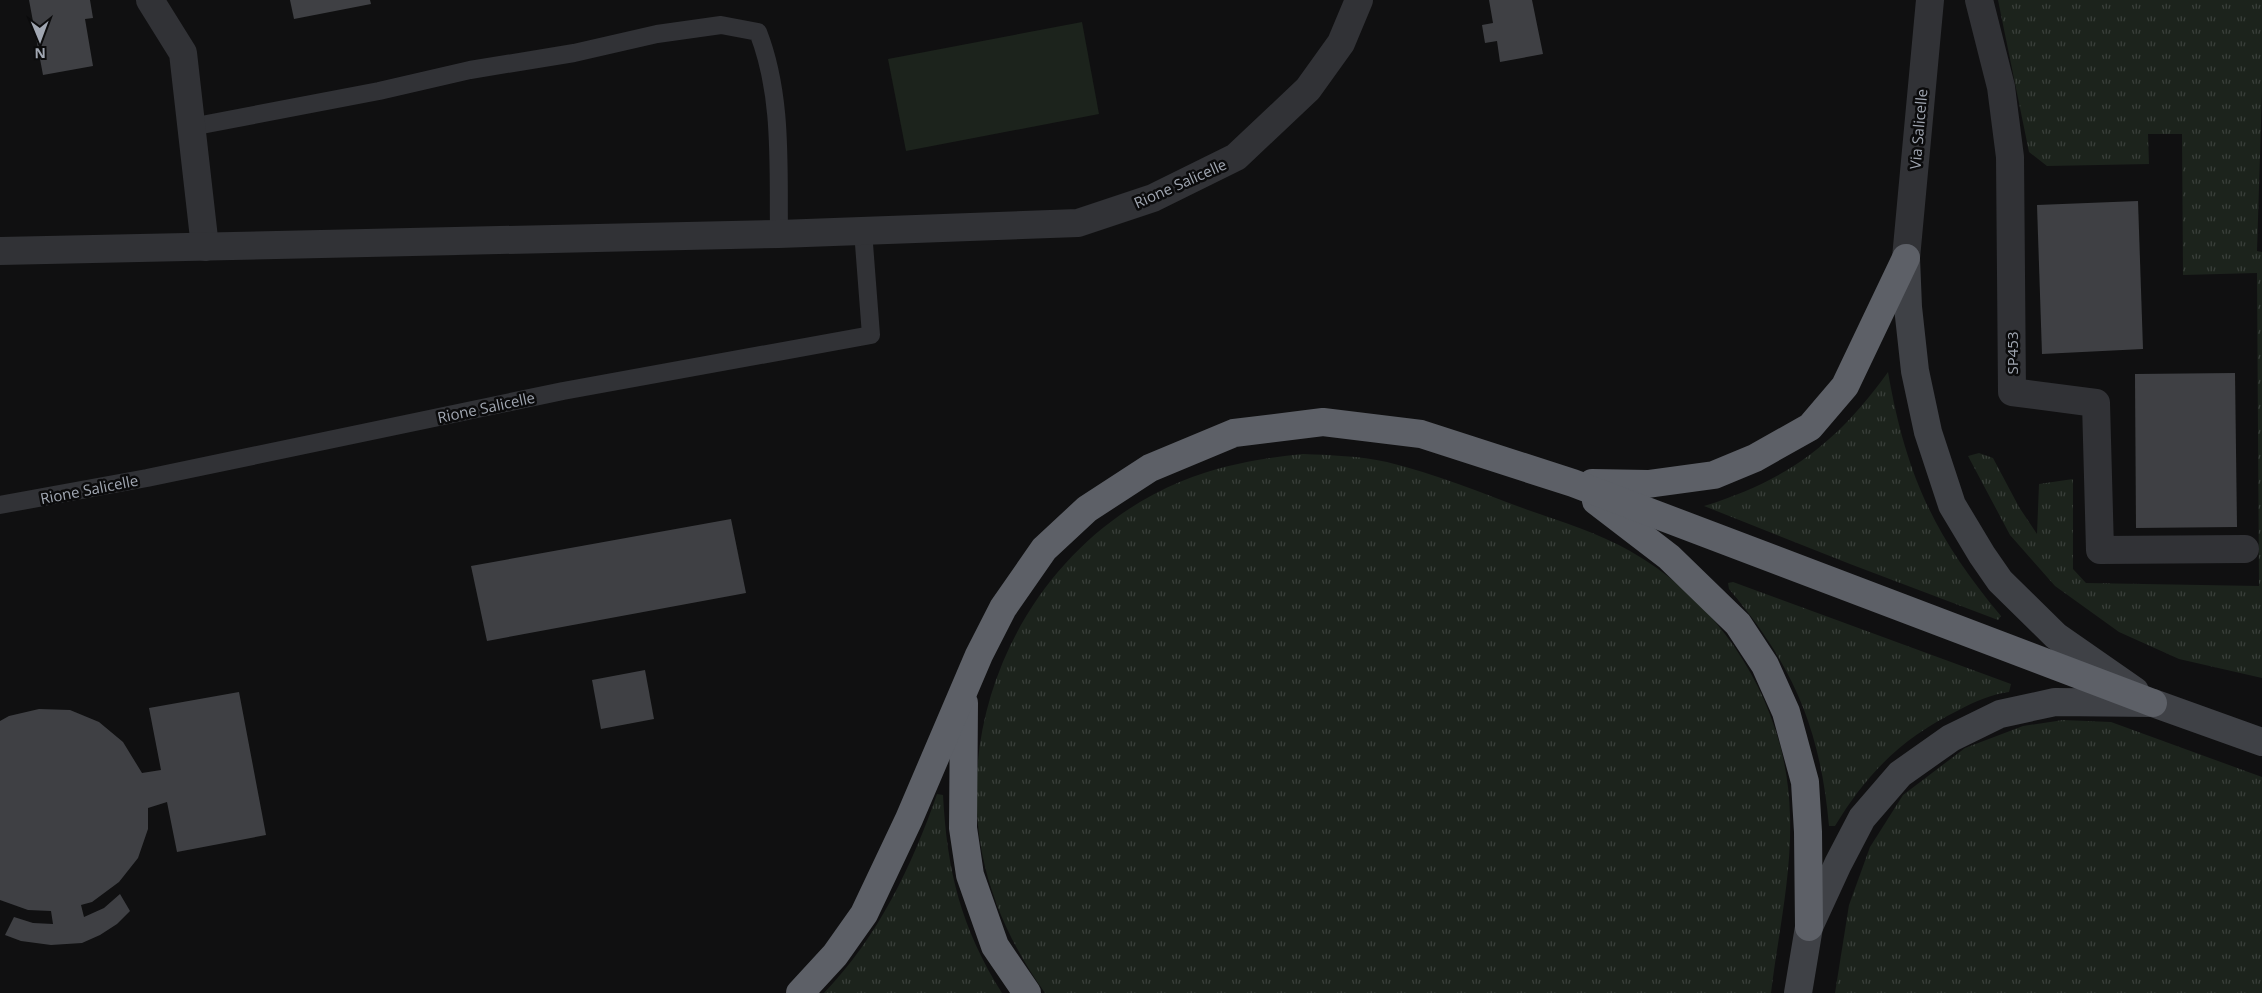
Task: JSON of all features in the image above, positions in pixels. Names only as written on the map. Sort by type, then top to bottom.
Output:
[{"type":"highway","points":[[1573,483],[1648,484],[1714,475],[1755,458],[1810,427],[1845,386],[1906,258]]},
{"type":"highway","points":[[800,993],[835,955],[864,914],[908,820],[979,655],[1003,608],[1044,549],[1087,509],[1150,468],[1234,433],[1324,422],[1421,434],[1573,483],[2153,703]]},
{"type":"highway","points":[[1573,483],[1669,557],[1738,624],[1765,664],[1786,712],[1805,782],[1808,832],[1809,927]]},
{"type":"highway","points":[[964,692],[963,828],[970,875],[995,946],[1027,993]]},
{"type":"street","points":[[150,0],[183,53],[204,247]]},
{"type":"street","name":"Rione Salicelle","points":[[0,251],[779,234],[1078,223],[1153,198],[1236,157],[1308,90],[1341,43],[1358,0]]},
{"type":"street","name":"Via Salicelle","points":[[1906,258],[1930,0]]},
{"type":"street","name":"SP453","points":[[1980,0],[2001,87],[2010,157],[2012,392],[2096,403],[2100,550],[2245,550]]},
{"type":"street","points":[[1906,258],[1908,307],[1916,371],[1928,432],[1952,505],[2000,581],[2049,629],[2086,658],[2153,703],[2261,742]]},
{"type":"street","points":[[1798,993],[1809,927],[1838,864],[1862,818],[1900,774],[1951,738],[2000,714],[2056,702],[2153,703]]},
{"type":"lane","points":[[191,126],[379,90],[470,70],[574,53],[657,34],[721,25],[758,32],[768,58],[775,98],[777,130],[779,234]]},
{"type":"lane","name":"Rione Salicelle","points":[[0,505],[147,478],[563,391],[871,335],[863,230]]},
{"type":"green space","points":[[1998,0],[2262,0],[2262,91],[2257,251],[2262,252],[2262,678],[2179,659],[2119,632],[2055,586],[2010,535],[1968,456],[1979,453],[1993,458],[2019,507],[2037,534],[2039,484],[2073,479],[2073,569],[2086,583],[2259,586],[2257,273],[2183,275],[2182,134],[2148,134],[2149,164],[2047,166],[2029,152]]},
{"type":"green space","points":[[1082,22],[1099,114],[906,151],[888,59]]},
{"type":"green space","points":[[1888,372],[1904,442],[1926,503],[1958,559],[2001,616],[1998,620],[1704,506],[1761,484],[1786,471],[1808,456],[1830,439],[1850,419]]},
{"type":"green space","points":[[1303,454],[1366,458],[1387,462],[1459,484],[1593,533],[1630,551],[1664,573],[1695,600],[1722,630],[1745,663],[1764,698],[1778,736],[1786,776],[1790,816],[1789,860],[1771,993],[1045,993],[1024,961],[998,909],[982,853],[976,796],[981,739],[995,684],[1017,632],[1048,585],[1086,543],[1131,508],[1197,475],[1226,466]]},
{"type":"green space","points":[[1733,582],[2011,684],[2009,692],[1977,701],[1920,732],[1888,758],[1860,789],[1835,826],[1829,826],[1819,758],[1800,699],[1770,644],[1729,589],[1728,583]]},
{"type":"green space","points":[[2063,720],[2111,722],[2262,777],[2262,993],[1835,993],[1849,905],[1870,847],[1903,795],[1965,748],[2023,726]]},
{"type":"green space","points":[[937,794],[943,795],[948,849],[966,922],[988,969],[1002,993],[824,993],[861,948],[891,900],[916,848]]},
{"type":"building","points":[[29,0],[90,0],[93,18],[85,19],[93,66],[43,75]]},
{"type":"building","points":[[290,0],[370,0],[371,4],[294,19]]},
{"type":"building","points":[[1489,0],[1532,0],[1543,54],[1500,62],[1497,41],[1485,43],[1482,25],[1493,23]]},
{"type":"building","points":[[2138,201],[2143,349],[2042,354],[2037,205]]},
{"type":"building","points":[[2235,373],[2237,527],[2136,528],[2135,374]]},
{"type":"building","points":[[731,519],[746,593],[487,641],[471,566]]},
{"type":"building","points":[[645,670],[654,719],[601,729],[592,680]]},
{"type":"building","points":[[239,692],[266,835],[177,852],[167,802],[148,808],[148,829],[138,858],[119,882],[92,902],[81,905],[84,917],[104,908],[120,894],[130,911],[117,924],[100,935],[82,943],[51,945],[21,941],[5,935],[14,917],[33,923],[53,924],[51,911],[28,910],[0,900],[0,721],[9,716],[39,709],[70,710],[99,722],[123,742],[142,773],[161,770],[149,708]]}]
